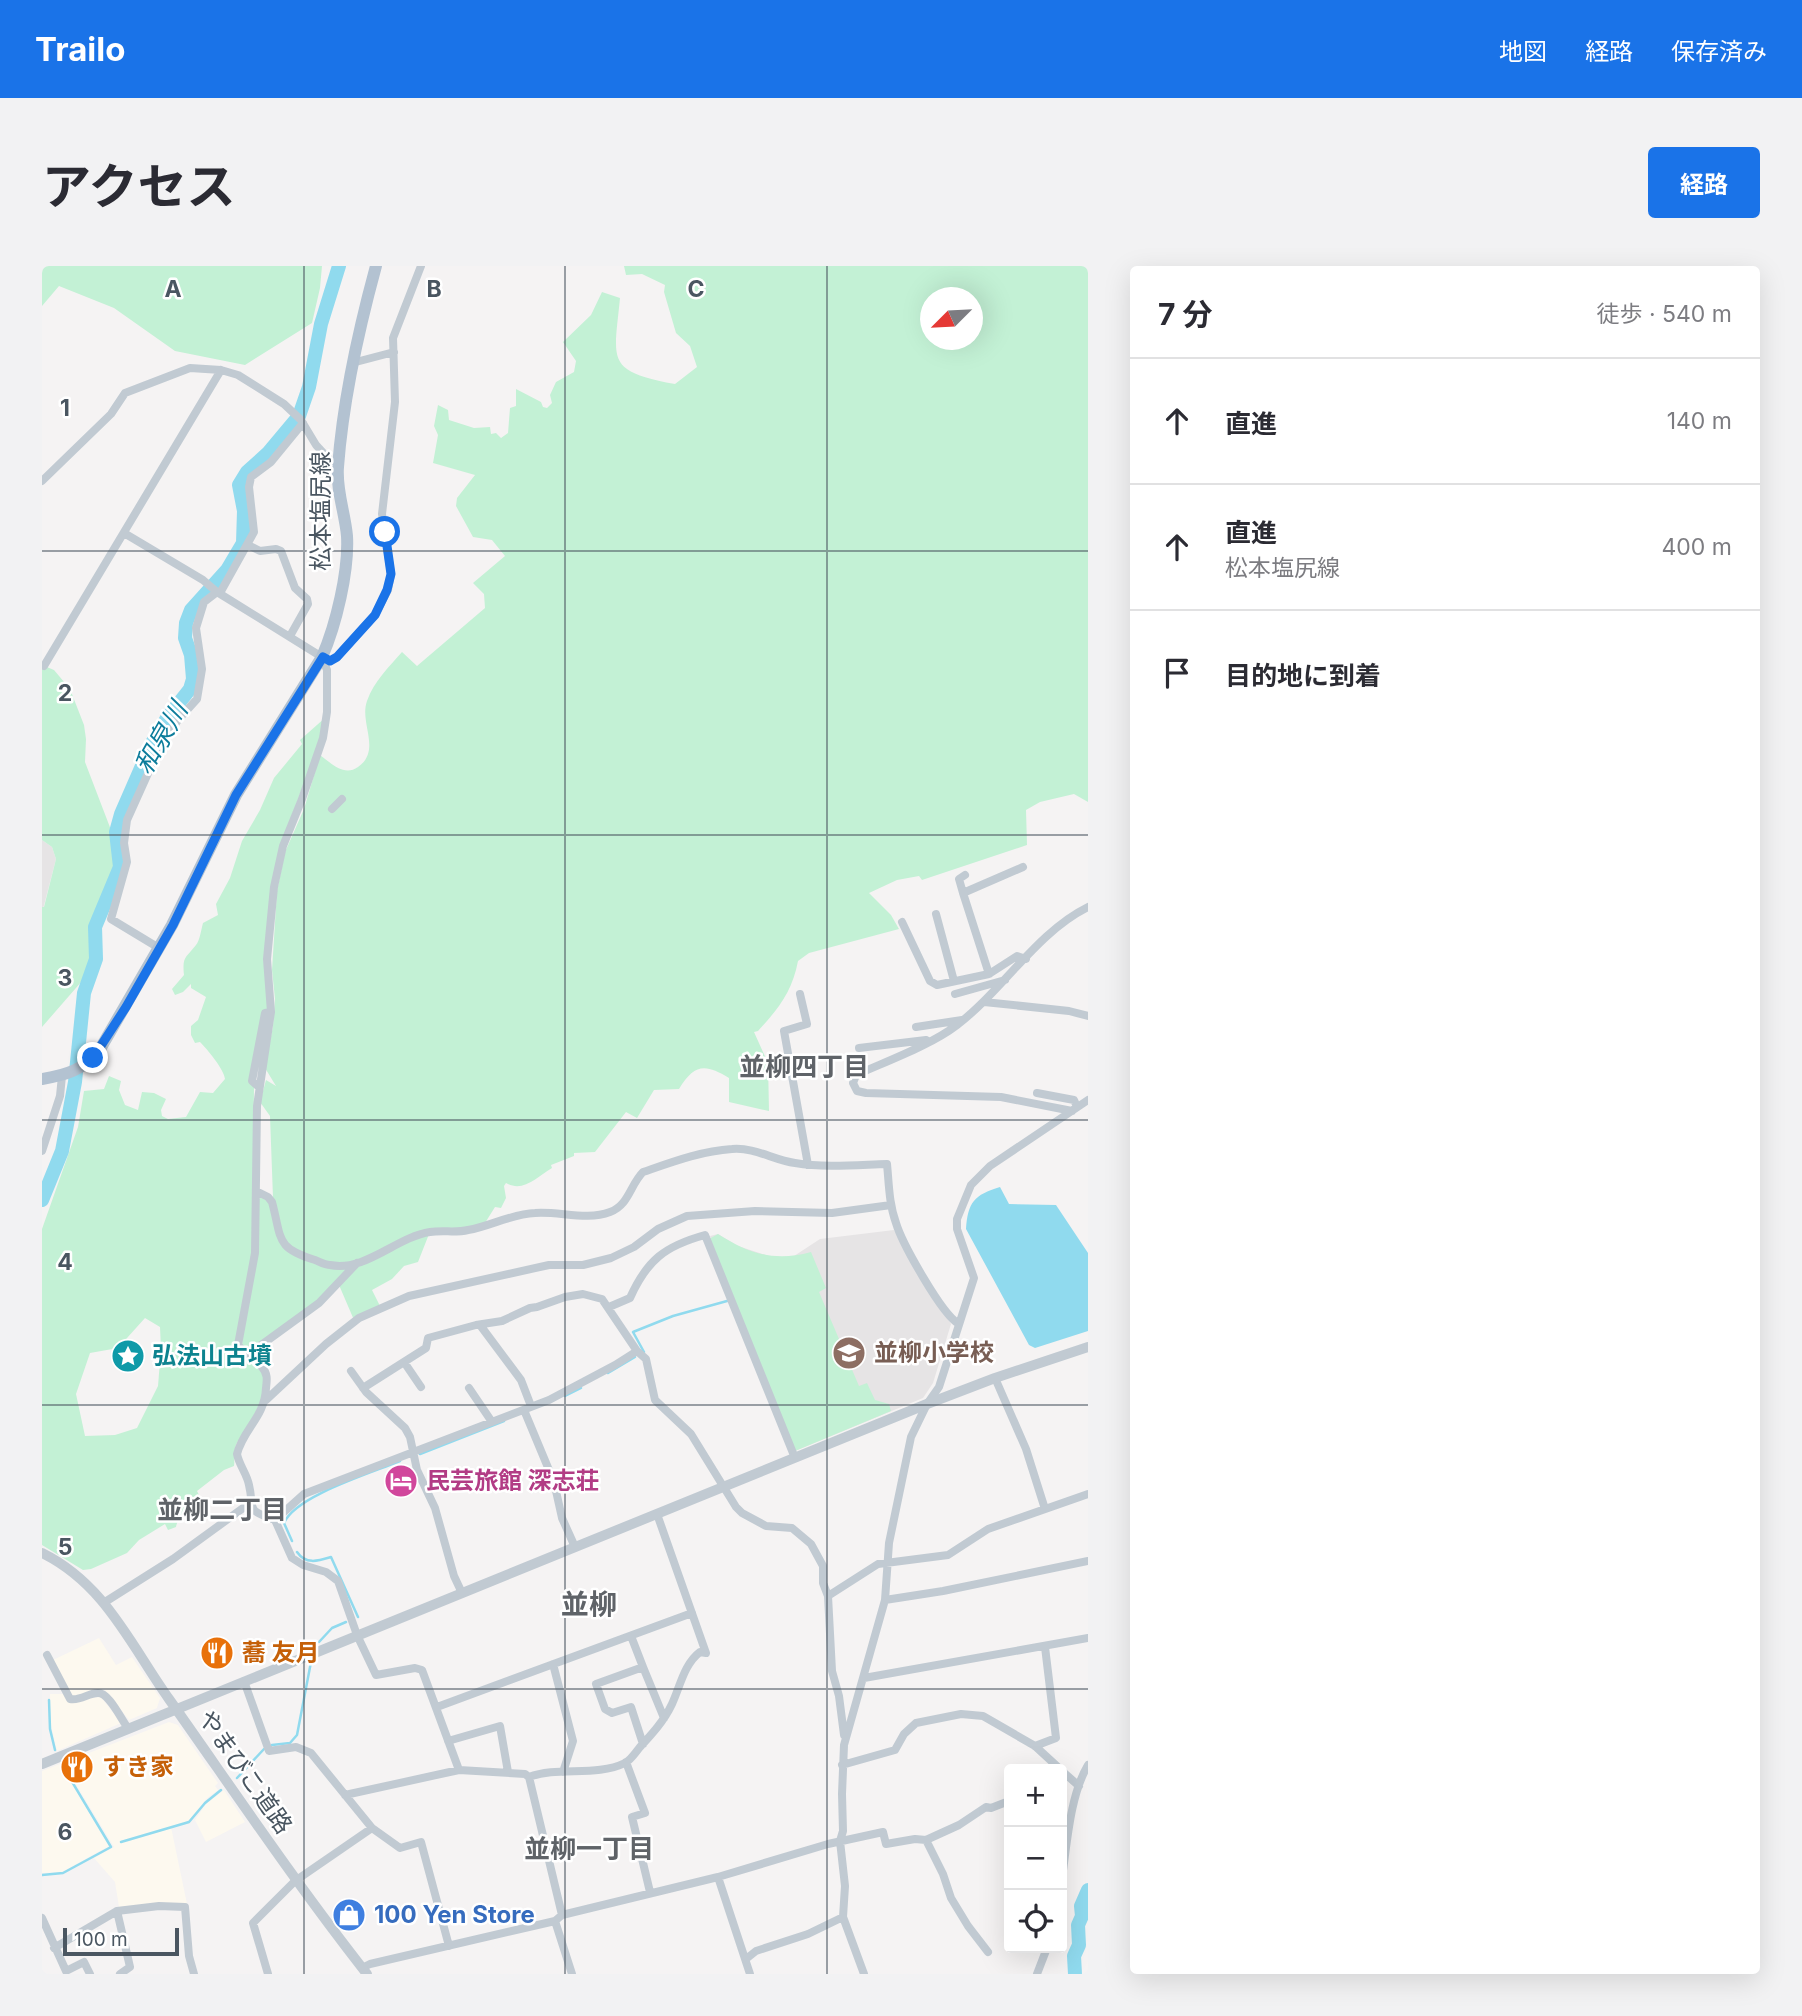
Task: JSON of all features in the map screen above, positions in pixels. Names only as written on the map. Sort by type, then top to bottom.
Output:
[{"type":"main road","name":"松本塩尻線","points":[[71,1072],[99,1051],[126,1007],[173,925],[236,795],[323,657],[332,629],[347,552],[338,469],[352,363],[376,266]]},
{"type":"main road","points":[[42,1079],[71,1072]]},
{"type":"street","points":[[124,533],[323,657],[330,661],[337,657],[375,615],[391,574],[382,514],[395,402],[393,338],[421,266]]},
{"type":"street","points":[[352,363],[394,352]]},
{"type":"street","points":[[42,481],[111,414],[125,393],[190,368],[221,370],[238,375],[284,404],[302,421],[316,445],[338,469]]},
{"type":"street","points":[[44,666],[221,370]]},
{"type":"street","points":[[154,945],[111,919],[127,862],[124,843],[127,820],[159,748],[197,698],[202,669],[196,628],[204,602],[218,592],[254,532],[249,487],[251,477],[271,462],[302,421]]},
{"type":"street","points":[[248,545],[260,551],[281,551],[295,588],[307,599],[308,604],[290,636]]},
{"type":"street","points":[[266,1400],[267,1376],[261,1366],[246,1356],[238,1345],[255,1253],[259,1087],[271,1012],[267,959],[274,887],[283,846],[323,738],[327,712],[327,670],[323,657]]},
{"type":"street","points":[[332,808],[342,799]]},
{"type":"street","points":[[963,893],[1023,867]]},
{"type":"street","points":[[965,875],[959,879],[989,974]]},
{"type":"street","points":[[1075,1109],[1001,1097],[857,1091],[853,1083],[856,1075],[956,1026],[984,1002],[1062,923],[1088,908]]},
{"type":"street","points":[[936,914],[954,981]]},
{"type":"street","points":[[902,922],[930,981],[937,985],[989,974],[1017,956],[1026,959]]},
{"type":"street","points":[[955,994],[1005,980]]},
{"type":"street","points":[[800,994],[807,1024],[784,1031],[808,1165]]},
{"type":"street","points":[[984,1002],[1069,1011],[1088,1016]]},
{"type":"street","points":[[916,1027],[964,1020]]},
{"type":"street","points":[[859,1048],[930,1040]]},
{"type":"street","points":[[42,1151],[71,1072]]},
{"type":"street","points":[[1037,1093],[1074,1100],[1075,1109]]},
{"type":"street","points":[[864,1974],[843,1917],[845,1886],[840,1841],[844,1831],[844,1745],[884,1600],[888,1543],[911,1437],[927,1404],[939,1387],[974,1278],[957,1229],[957,1219],[971,1185],[990,1166],[1088,1100]]},
{"type":"street","points":[[256,1191],[272,1202],[284,1245],[289,1251],[332,1266],[372,1258],[409,1237],[432,1231],[467,1231],[529,1213],[592,1216],[607,1213],[625,1201],[643,1172],[703,1152],[734,1148],[758,1151],[791,1163],[808,1165],[887,1164],[896,1226],[949,1317],[959,1324]]},
{"type":"street","points":[[459,1770],[422,1670],[415,1668],[376,1675],[357,1635],[338,1581],[326,1572],[303,1565],[292,1558],[275,1520],[253,1510],[249,1483],[239,1466],[237,1454],[266,1400],[326,1344],[359,1318],[409,1296],[549,1265],[583,1265],[611,1258],[635,1247],[658,1229],[687,1216],[755,1211],[832,1213],[891,1205]]},
{"type":"street","points":[[609,1307],[630,1297],[640,1274],[655,1260],[679,1242],[705,1235],[795,1458]]},
{"type":"street","points":[[246,1356],[319,1303],[357,1263]]},
{"type":"street","points":[[363,1388],[426,1348],[428,1338],[502,1321],[530,1308],[574,1295],[602,1298],[637,1351],[646,1359],[654,1400],[691,1434],[742,1513],[766,1526],[792,1528],[811,1544],[823,1566],[822,1583],[828,1596],[832,1671],[839,1696],[844,1745]]},
{"type":"street","points":[[480,1325],[522,1380],[528,1408],[554,1482],[562,1518],[575,1547]]},
{"type":"street","points":[[42,1553],[72,1570],[105,1602],[176,1709],[927,1404],[1088,1347]]},
{"type":"street","points":[[275,1520],[304,1494],[562,1394],[637,1351]]},
{"type":"street","points":[[404,1362],[416,1384]]},
{"type":"street","points":[[351,1371],[363,1388],[405,1428],[418,1469],[435,1508],[454,1576],[462,1593]]},
{"type":"street","points":[[995,1378],[1026,1449],[1045,1509]]},
{"type":"street","points":[[469,1388],[492,1422]]},
{"type":"street","points":[[828,1596],[878,1564],[948,1555],[988,1529],[1088,1494]]},
{"type":"street","points":[[105,1602],[173,1559],[250,1503]]},
{"type":"street","points":[[529,1777],[608,1767],[626,1762],[664,1718],[688,1666],[700,1652],[706,1653],[657,1514]]},
{"type":"street","points":[[884,1600],[943,1591],[1088,1561]]},
{"type":"street","points":[[437,1707],[692,1613]]},
{"type":"street","points":[[631,1636],[664,1718]]},
{"type":"street","points":[[864,1678],[1088,1637]]},
{"type":"street","points":[[1035,1746],[1056,1738],[1045,1647]]},
{"type":"street","points":[[47,1655],[70,1699],[104,1694],[128,1728]]},
{"type":"street","points":[[553,1664],[573,1741],[563,1772]]},
{"type":"street","points":[[643,1667],[596,1684],[606,1709],[612,1713],[631,1707],[643,1744]]},
{"type":"street","points":[[244,1681],[269,1751],[296,1747],[311,1753],[372,1828],[400,1848],[421,1842],[449,1946]]},
{"type":"street","name":"やまびこ道路","points":[[42,1764],[176,1709],[295,1881],[365,1971]]},
{"type":"street","points":[[842,1765],[895,1749],[904,1734],[916,1723],[961,1714],[983,1716],[1035,1746],[1052,1764]]},
{"type":"street","points":[[448,1741],[500,1726],[508,1772]]},
{"type":"street","points":[[626,1762],[645,1813],[632,1816],[650,1892]]},
{"type":"street","points":[[1067,1851],[1079,1786],[1088,1765]]},
{"type":"street","points":[[345,1795],[459,1770],[508,1772],[529,1777],[572,1974]]},
{"type":"street","points":[[1067,1778],[1079,1786]]},
{"type":"street","points":[[365,1971],[370,1964],[718,1877],[840,1841],[883,1832],[886,1844],[926,1840],[959,1825],[986,1807],[1004,1803]]},
{"type":"street","points":[[268,1974],[253,1923],[295,1881],[372,1828]]},
{"type":"street","points":[[926,1840],[943,1874],[951,1898],[988,1952]]},
{"type":"street","points":[[718,1877],[750,1974]]},
{"type":"street","points":[[54,1948],[117,1911],[159,1906],[185,1907],[189,1956],[194,1974]]},
{"type":"street","points":[[117,1911],[130,1967],[120,1974]]},
{"type":"street","points":[[746,1959],[756,1951],[808,1934],[843,1917]]},
{"type":"street","points":[[42,1918],[66,1973],[84,1962],[90,1974]]},
{"type":"street","points":[[1037,1974],[1045,1953]]},
{"type":"shaded area","points":[[42,840],[52,847],[56,859],[42,913]]},
{"type":"shaded area","name":"並柳小学校","points":[[894,1230],[951,1324],[933,1383],[923,1398],[795,1451],[710,1236],[718,1234],[738,1246],[772,1257],[791,1258],[820,1239]]},
{"type":"shaded area","points":[[99,1638],[116,1665],[132,1657],[160,1698],[157,1708],[129,1720],[104,1689],[71,1697],[53,1660]]},
{"type":"shaded area","points":[[50,1694],[64,1694],[67,1700],[101,1697],[121,1723],[57,1751],[51,1726]]},
{"type":"shaded area","points":[[169,1722],[178,1725],[218,1783],[215,1786],[218,1790],[206,1799],[194,1817],[171,1827],[187,1904],[119,1907],[115,1882],[94,1858],[114,1847],[63,1763]]},
{"type":"shaded area","points":[[60,1764],[109,1846],[62,1872],[42,1873],[42,1771]]},
{"type":"shaded area","points":[[224,1790],[245,1822],[206,1842],[195,1820],[206,1804]]},
{"type":"green space","points":[[42,266],[322,266],[312,323],[245,365],[175,351],[114,308],[59,286],[42,306]]},
{"type":"green space","points":[[624,266],[1088,266],[1088,802],[1074,794],[1040,802],[1026,810],[1027,845],[922,880],[919,876],[897,880],[869,893],[891,915],[899,929],[809,953],[798,961],[784,999],[766,1023],[754,1032],[768,1063],[769,1111],[729,1102],[729,1078],[713,1070],[701,1068],[690,1075],[679,1089],[654,1090],[637,1118],[626,1112],[595,1152],[574,1153],[574,1156],[551,1165],[552,1168],[524,1185],[512,1186],[506,1183],[506,1198],[501,1208],[495,1207],[485,1223],[465,1229],[431,1229],[418,1262],[404,1266],[392,1279],[372,1290],[380,1306],[354,1320],[339,1285],[247,1350],[242,1345],[261,1197],[269,1202],[285,1244],[273,1198],[270,1116],[260,1102],[266,1080],[276,1086],[265,1068],[275,999],[272,970],[277,891],[285,852],[304,809],[320,755],[343,770],[353,770],[365,760],[369,744],[365,709],[378,681],[402,652],[417,666],[485,608],[484,594],[473,583],[505,556],[492,540],[473,537],[456,506],[457,498],[475,475],[433,463],[438,435],[434,426],[438,405],[448,410],[449,420],[474,428],[490,427],[491,434],[496,433],[501,438],[508,433],[510,408],[516,406],[516,389],[547,408],[552,403],[550,395],[556,382],[574,372],[576,361],[563,342],[591,315],[602,292],[620,298],[616,349],[625,368],[636,374],[675,384],[697,367],[690,346],[676,333],[664,292],[665,285],[642,274],[626,275]]},
{"type":"green space","points":[[42,665],[54,670],[70,689],[84,725],[85,762],[111,830],[114,867],[92,921],[92,960],[89,973],[42,1027],[42,907],[56,859],[52,847],[42,840]]},
{"type":"green space","points":[[326,717],[284,837],[271,887],[268,1008],[254,1088],[252,1255],[234,1349],[260,1370],[264,1379],[262,1398],[236,1445],[234,1466],[224,1470],[197,1491],[201,1499],[182,1515],[176,1527],[168,1530],[165,1524],[139,1540],[127,1553],[83,1570],[42,1545],[42,1229],[78,1127],[84,1091],[104,1089],[109,1076],[121,1081],[119,1090],[125,1105],[138,1110],[142,1092],[154,1093],[166,1099],[161,1110],[162,1116],[168,1119],[186,1117],[200,1092],[213,1093],[225,1079],[211,1054],[200,1042],[195,1043],[191,1035],[191,1026],[198,1020],[206,997],[191,988],[191,984],[175,995],[172,989],[184,975],[184,961],[197,943],[203,923],[218,915],[216,904],[230,878],[242,841],[274,778],[302,744],[300,740]],"holes":[[[145,1318],[160,1327],[158,1386],[137,1428],[115,1435],[85,1436],[76,1394],[90,1353],[118,1348]]]},
{"type":"green space","points":[[718,1234],[741,1247],[763,1254],[786,1256],[811,1252],[826,1288],[819,1292],[859,1386],[867,1383],[875,1400],[889,1404],[891,1411],[795,1451],[709,1239]]},
{"type":"water","points":[[1000,1187],[1009,1204],[1056,1205],[1088,1253],[1088,1331],[1035,1348],[1029,1345],[966,1229],[968,1212],[974,1201],[984,1193]]},
{"type":"waterway","name":"和泉川","points":[[42,1200],[62,1151],[75,1082],[84,993],[96,959],[95,927],[120,867],[116,832],[121,814],[152,743],[167,718],[190,689],[193,679],[191,655],[185,638],[186,623],[191,610],[227,570],[243,543],[244,511],[239,485],[247,472],[268,453],[299,416],[309,387],[321,324],[339,266]]},
{"type":"waterway","points":[[644,1352],[633,1332],[673,1316],[727,1301]]},
{"type":"waterway","points":[[608,1373],[635,1357]]},
{"type":"waterway","points":[[565,1396],[581,1388]]},
{"type":"waterway","points":[[420,1454],[504,1421]]},
{"type":"waterway","points":[[292,1541],[284,1523],[291,1513],[303,1504],[335,1486],[400,1461]]},
{"type":"waterway","points":[[297,1552],[308,1560],[317,1561],[331,1557],[358,1617]]},
{"type":"waterway","points":[[319,1642],[332,1628],[346,1622]]},
{"type":"waterway","points":[[272,1745],[290,1743],[297,1735],[311,1662]]},
{"type":"waterway","points":[[49,1700],[50,1729],[55,1750]]},
{"type":"waterway","points":[[237,1778],[264,1749]]},
{"type":"waterway","points":[[42,1875],[63,1873],[111,1847],[62,1765]]},
{"type":"waterway","points":[[121,1842],[189,1822],[205,1803],[221,1790]]},
{"type":"waterway","points":[[1075,1974],[1074,1956],[1079,1945],[1078,1925],[1082,1916],[1081,1906],[1088,1890]]},
{"type":"place","name":"並柳小学校","points":[[849,1353]]},
{"type":"place","name":"弘法山古墳","points":[[128,1356]]},
{"type":"place","name":"民芸旅館 深志荘","points":[[401,1481]]},
{"type":"place","name":"蕎 友月","points":[[217,1653]]},
{"type":"place","name":"すき家","points":[[77,1767]]},
{"type":"place","name":"100 Yen Store","points":[[349,1915]]},
{"type":"district","name":"並柳四丁目","points":[[804,1067]]},
{"type":"district","name":"並柳二丁目","points":[[222,1510]]},
{"type":"district","name":"並柳","points":[[589,1604]]},
{"type":"district","name":"並柳一丁目","points":[[589,1849]]},
{"type":"route","points":[[93,1058],[173,925],[236,795],[275,732],[323,657],[330,661],[344,651],[382,605],[391,574],[385,532]]}]
